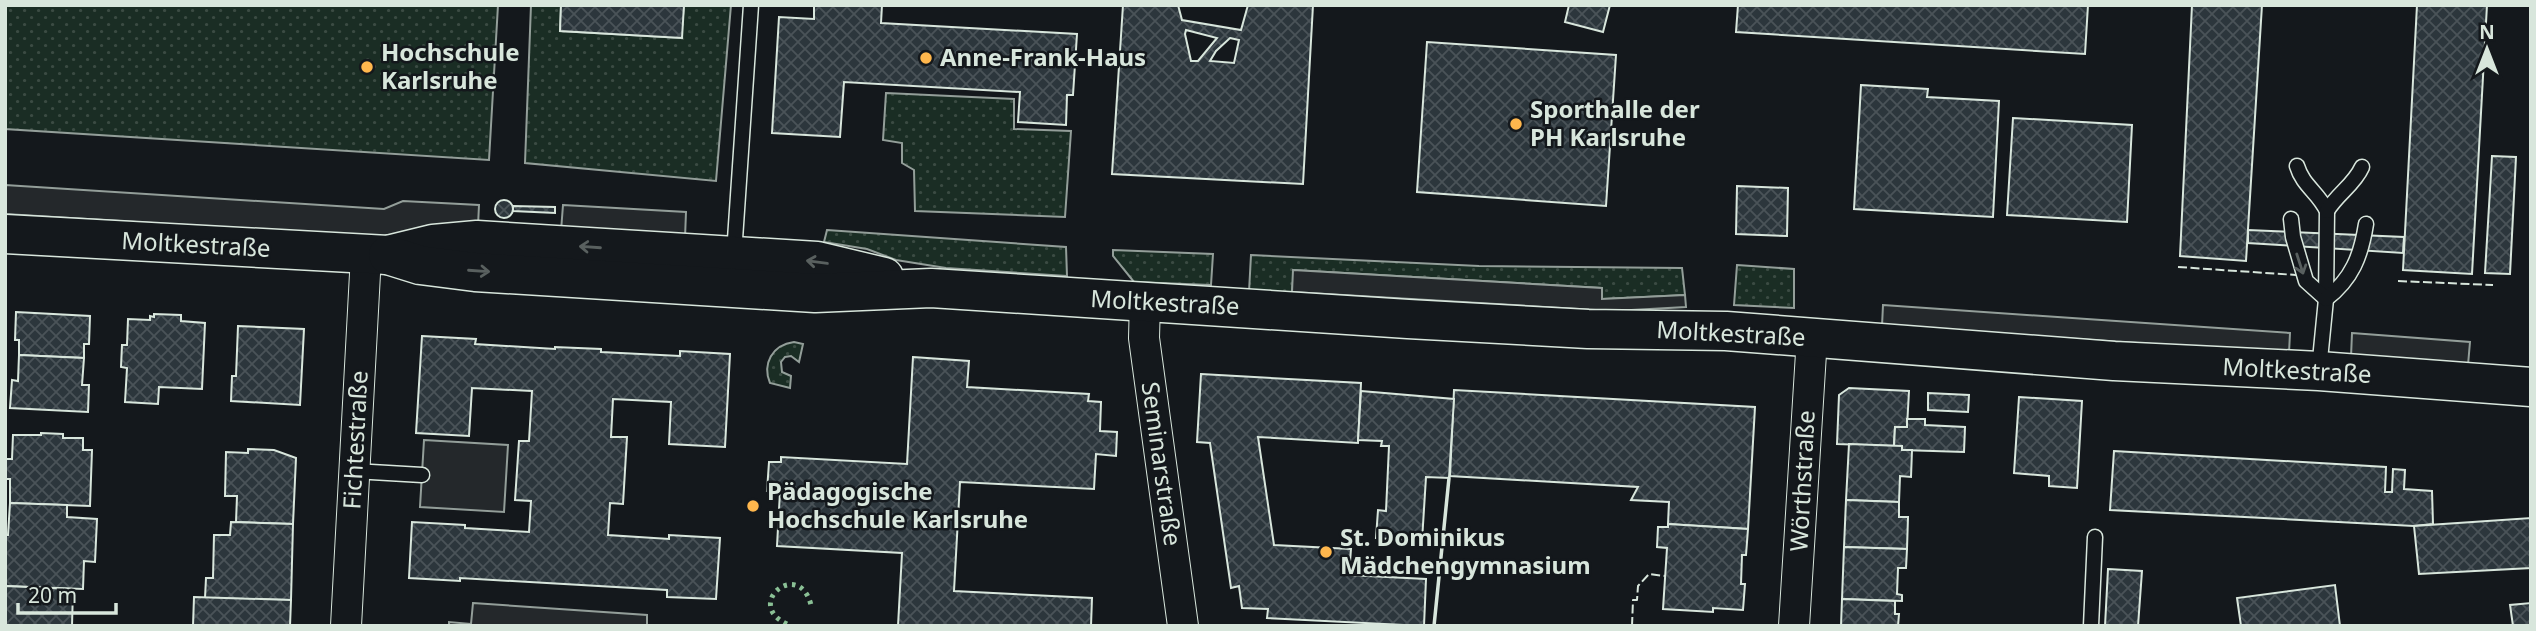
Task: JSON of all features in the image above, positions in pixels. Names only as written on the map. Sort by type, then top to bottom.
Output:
[{"type":"main road","name":"Moltkestraße","points":[[5,234],[377,255],[433,244],[477,240],[733,272],[817,261],[931,288],[1144,320],[1726,331],[2088,359],[2319,371],[2531,387]]},
{"type":"street","name":"Fichtestraße","points":[[346,626],[354,471],[377,255]]},
{"type":"street","name":"Seminarstraße","points":[[1144,320],[1183,626]]},
{"type":"street","name":"Wörthstraße","points":[[1794,626],[1812,337]]},
{"type":"lane","points":[[733,272],[751,5]]},
{"type":"lane","points":[[2297,166],[2302,181],[2321,198],[2327,211],[2326,299],[2319,371]]},
{"type":"lane","points":[[2327,211],[2335,198],[2357,179],[2362,167]]},
{"type":"lane","points":[[2291,219],[2292,237],[2306,281],[2326,299]]},
{"type":"lane","points":[[2326,299],[2340,288],[2353,272],[2360,256],[2366,224]]},
{"type":"lane","points":[[354,471],[422,475]]},
{"type":"lane","points":[[2091,626],[2095,537]]},
{"type":"green space","name":"Hochschule Karlsruhe","points":[[5,5],[498,5],[489,160],[5,129]]},
{"type":"green space","points":[[531,5],[561,5],[560,31],[681,38],[684,5],[731,5],[716,181],[525,163]]},
{"type":"green space","points":[[886,93],[1014,99],[1014,129],[1071,131],[1065,217],[915,211],[914,170],[902,163],[902,143],[883,140]]},
{"type":"green space","points":[[827,230],[1066,247],[1067,276],[946,268],[896,260],[867,249],[824,242]]},
{"type":"green space","points":[[1113,250],[1213,254],[1211,285],[1134,282],[1113,256]]},
{"type":"green space","points":[[1251,255],[1479,266],[1682,268],[1685,295],[1602,299],[1601,288],[1294,270],[1292,292],[1249,292]]},
{"type":"green space","points":[[1737,265],[1794,269],[1794,308],[1734,305]]},
{"type":"green space","points":[[794,342],[803,344],[799,362],[791,356],[785,357],[781,362],[782,372],[791,376],[790,388],[770,383],[767,369],[771,356],[780,347]]},
{"type":"shaded area","points":[[5,185],[384,209],[403,201],[479,205],[478,226],[383,237],[5,214]]},
{"type":"shaded area","points":[[563,205],[686,212],[685,238],[561,231]]},
{"type":"shaded area","points":[[1293,270],[1602,288],[1602,299],[1685,295],[1686,307],[1613,311],[1292,292]]},
{"type":"shaded area","points":[[1883,305],[2290,333],[2289,353],[1882,326]]},
{"type":"shaded area","points":[[2352,333],[2470,342],[2468,365],[2351,357]]},
{"type":"shaded area","points":[[424,440],[508,445],[504,512],[420,507]]},
{"type":"shaded area","points":[[473,603],[647,615],[647,626],[449,626],[449,622],[471,624]]},
{"type":"building","points":[[561,5],[684,5],[682,38],[560,31]]},
{"type":"building","name":"Anne-Frank-Haus","points":[[814,5],[882,5],[881,23],[1077,34],[1073,95],[1067,95],[1066,125],[1018,122],[1020,92],[844,82],[840,137],[772,133],[779,17],[814,19]]},
{"type":"building","points":[[1123,5],[1178,5],[1182,20],[1241,30],[1248,5],[1313,5],[1303,184],[1112,174]],"holes":[[[1186,30],[1217,38],[1198,61],[1191,61]],[[1230,38],[1239,40],[1234,63],[1210,61]]]},
{"type":"building","points":[[1569,5],[1610,5],[1603,32],[1565,22]]},
{"type":"building","points":[[1738,5],[2088,5],[2085,54],[1736,32]]},
{"type":"building","points":[[2192,5],[2262,5],[2246,261],[2180,256]]},
{"type":"building","points":[[2417,5],[2487,5],[2472,274],[2403,270]]},
{"type":"building","name":"Sporthalle der PH Karlsruhe","points":[[1427,42],[1616,55],[1606,206],[1417,192]]},
{"type":"building","points":[[1861,85],[1928,89],[1927,97],[1999,101],[1993,217],[1854,209]]},
{"type":"building","points":[[2013,118],[2132,125],[2127,222],[2007,215]]},
{"type":"building","points":[[2492,156],[2516,157],[2510,274],[2485,273]]},
{"type":"building","points":[[1737,186],[1788,188],[1787,236],[1736,234]]},
{"type":"building","points":[[504,200],[510,203],[513,209],[510,215],[504,218],[498,215],[495,209],[498,203]]},
{"type":"building","points":[[513,206],[555,207],[555,213],[513,211]]},
{"type":"building","points":[[2248,230],[2404,237],[2403,253],[2248,243]]},
{"type":"building","points":[[16,312],[90,316],[89,344],[84,344],[84,358],[19,355],[19,340],[15,340]]},
{"type":"building","points":[[154,314],[181,315],[181,321],[205,323],[202,389],[159,387],[158,404],[125,402],[127,368],[121,367],[122,345],[127,345],[128,319],[150,320],[150,316],[154,317]]},
{"type":"building","points":[[238,326],[304,329],[300,405],[231,401],[232,376],[236,376]]},
{"type":"building","points":[[422,336],[476,339],[475,344],[601,349],[601,352],[680,356],[680,351],[730,354],[725,447],[669,444],[671,402],[613,399],[611,437],[627,437],[623,504],[610,503],[608,535],[669,539],[669,535],[720,538],[716,599],[667,597],[667,590],[460,578],[460,581],[409,578],[412,522],[529,532],[531,501],[515,500],[519,441],[529,441],[532,391],[472,388],[469,436],[416,433]]},
{"type":"building","points":[[19,355],[84,358],[82,385],[89,385],[88,412],[10,408],[12,380],[18,381]]},
{"type":"building","points":[[913,357],[969,361],[967,387],[1089,394],[1088,401],[1101,402],[1100,431],[1117,432],[1116,456],[1096,454],[1094,489],[960,482],[954,591],[1092,598],[1091,626],[898,626],[902,553],[777,546],[780,492],[767,491],[769,462],[781,462],[781,457],[907,464]]},
{"type":"building","points":[[1201,374],[1361,383],[1358,443],[1258,437],[1274,545],[1351,549],[1349,575],[1426,579],[1424,626],[1267,618],[1268,609],[1242,608],[1239,586],[1231,588],[1210,443],[1197,442]]},
{"type":"building","points":[[1849,388],[1909,391],[1907,427],[1895,427],[1894,446],[1837,444],[1839,395]]},
{"type":"building","points":[[1454,390],[1755,407],[1748,529],[1668,524],[1669,502],[1631,500],[1638,487],[1450,476]]},
{"type":"building","points":[[1361,391],[1454,399],[1449,478],[1426,477],[1422,541],[1376,538],[1378,510],[1386,511],[1389,446],[1381,446],[1382,441],[1358,440]]},
{"type":"building","points":[[1928,393],[1969,395],[1968,412],[1928,410]]},
{"type":"building","points":[[2019,397],[2082,401],[2077,488],[2049,486],[2049,476],[2014,473]]},
{"type":"building","points":[[1907,419],[1925,419],[1925,425],[1965,427],[1964,452],[1902,450],[1902,446],[1894,446],[1895,427],[1907,427]]},
{"type":"building","points":[[63,434],[63,438],[83,438],[83,450],[92,450],[90,506],[10,503],[10,479],[5,479],[5,459],[12,459],[13,435]]},
{"type":"building","points":[[1849,444],[1902,446],[1902,450],[1912,450],[1911,477],[1900,476],[1899,502],[1846,500]]},
{"type":"building","points":[[248,449],[274,450],[296,458],[293,524],[236,522],[237,496],[225,496],[226,452],[248,453]]},
{"type":"building","points":[[2114,451],[2386,467],[2385,492],[2392,492],[2393,469],[2405,470],[2404,489],[2432,491],[2433,524],[2414,526],[2110,510]]},
{"type":"building","points":[[1846,500],[1899,502],[1899,517],[1908,517],[1907,549],[1844,547]]},
{"type":"building","points":[[10,503],[67,505],[67,517],[97,519],[95,562],[84,561],[83,589],[5,586],[5,535],[8,535]]},
{"type":"building","points":[[2531,518],[2531,568],[2419,574],[2414,526]]},
{"type":"building","points":[[231,522],[293,524],[291,600],[205,598],[206,578],[213,578],[214,535],[230,535]]},
{"type":"building","points":[[1668,524],[1748,529],[1746,555],[1742,555],[1741,584],[1745,584],[1743,610],[1713,608],[1713,612],[1663,609],[1667,548],[1657,547],[1658,527],[1668,527]]},
{"type":"building","points":[[1844,547],[1907,549],[1906,568],[1898,568],[1897,594],[1902,595],[1902,601],[1842,599]]},
{"type":"building","points":[[2108,569],[2142,571],[2138,626],[2105,626]]},
{"type":"building","points":[[2335,585],[2340,626],[2241,626],[2237,598]]},
{"type":"building","points":[[5,586],[73,589],[72,626],[5,626]]},
{"type":"building","points":[[194,597],[291,600],[290,626],[193,626]]},
{"type":"building","points":[[1842,599],[1895,601],[1895,614],[1899,614],[1898,626],[1841,626]]},
{"type":"building","points":[[2531,603],[2531,626],[2513,626],[2510,605]]},
{"type":"hedge","points":[[787,624],[775,616],[770,606],[778,589],[796,585],[805,592],[811,605]]},
{"type":"fence","points":[[2178,267],[2296,275]]},
{"type":"fence","points":[[2398,281],[2493,285]]},
{"type":"fence","points":[[1632,626],[1633,600],[1637,600],[1638,586],[1649,574],[1665,576]]},
{"type":"wall","points":[[1434,626],[1449,478]]},
{"type":"place","name":"Anne-Frank-Haus","points":[[926,58]]},
{"type":"place","name":"Hochschule Karlsruhe","points":[[367,67]]},
{"type":"place","name":"Sporthalle der PH Karlsruhe","points":[[1516,124]]},
{"type":"place","name":"Pädagogische Hochschule Karlsruhe","points":[[753,506]]},
{"type":"place","name":"St. Dominikus Mädchengymnasium","points":[[1326,552]]}]
